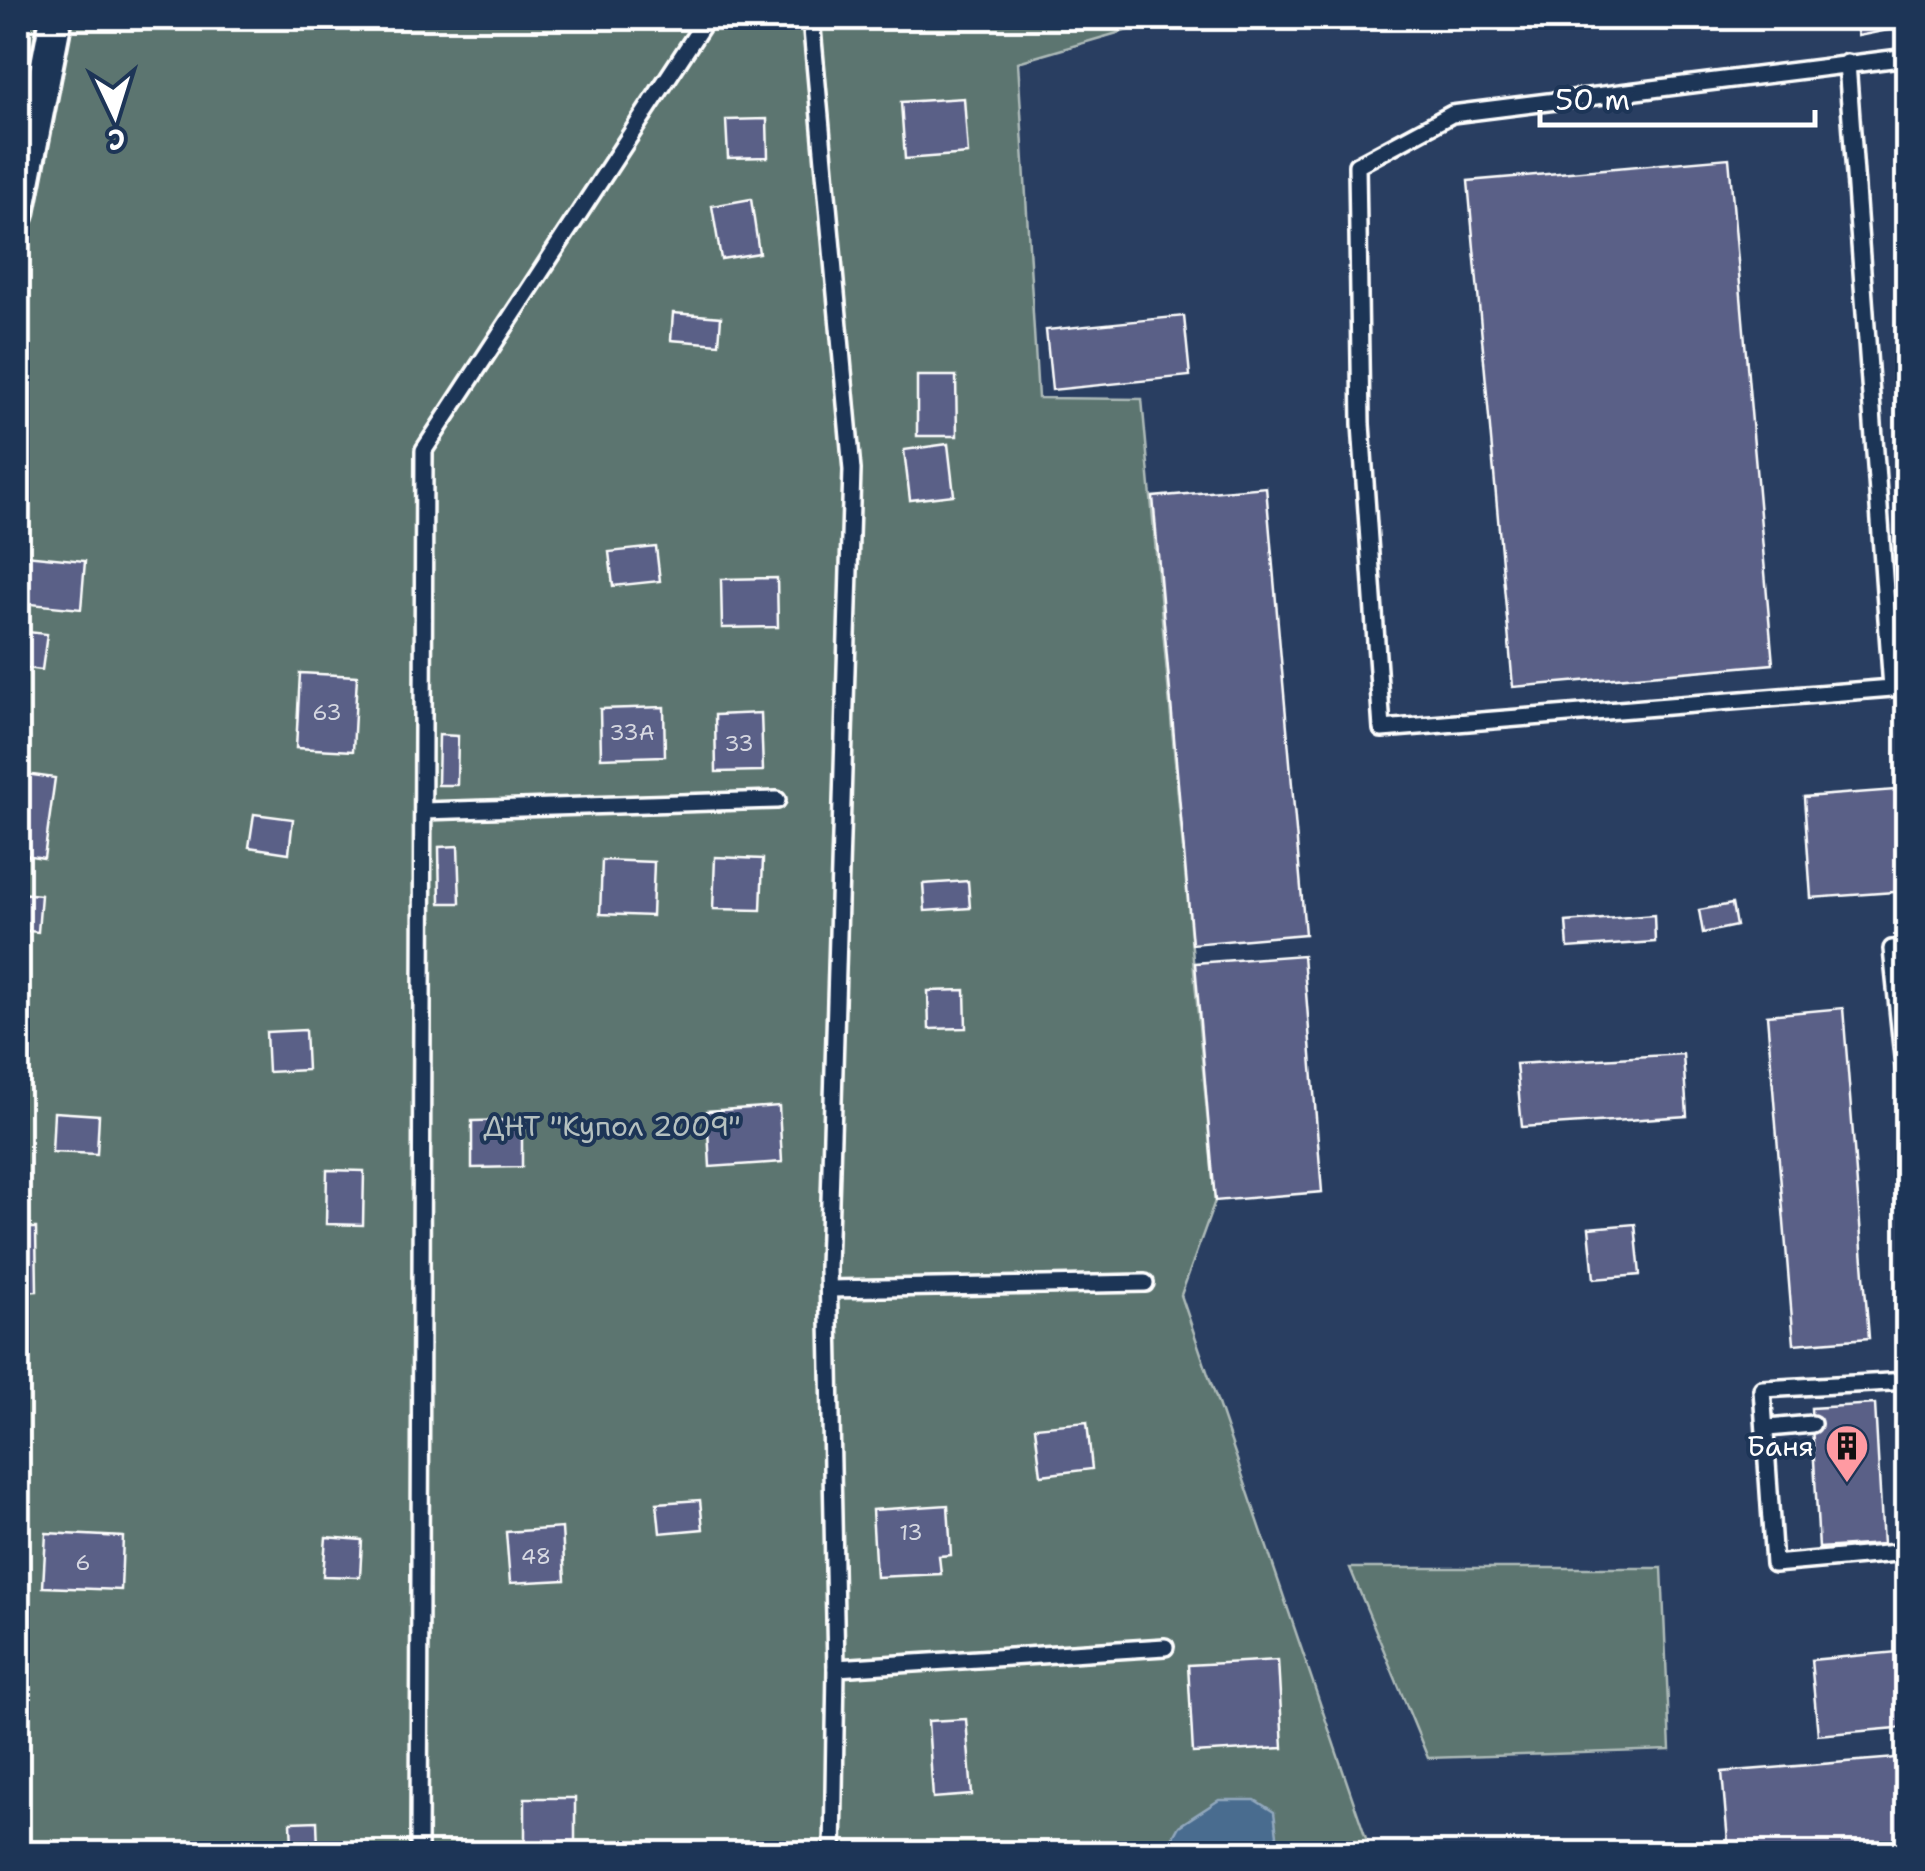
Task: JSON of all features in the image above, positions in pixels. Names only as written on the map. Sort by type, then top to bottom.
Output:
[{"type":"street","points":[[18,214],[56,18]]},
{"type":"lane","points":[[419,1854],[424,450],[707,18]]},
{"type":"lane","points":[[811,18],[852,470],[829,1289],[836,1668],[833,1854]]},
{"type":"lane","points":[[1847,63],[1892,688],[1382,729],[1361,424],[1357,165],[1452,114],[1847,63],[1908,56]]},
{"type":"lane","points":[[422,811],[778,800]]},
{"type":"lane","points":[[1908,948],[1892,949],[1908,1106]]},
{"type":"lane","points":[[829,1289],[1144,1283]]},
{"type":"lane","points":[[1908,1381],[1762,1389],[1768,1428],[1774,1564],[1834,1552],[1908,1552]]},
{"type":"lane","points":[[1768,1428],[1812,1424]]},
{"type":"lane","points":[[836,1668],[1165,1646]]},
{"type":"green space","name":"ДНТ \"Купол 2009\"","points":[[18,18],[1169,18],[1018,62],[1038,398],[1142,399],[1215,1201],[1181,1295],[1371,1853],[18,1853]]},
{"type":"green space","points":[[1350,1568],[1662,1568],[1670,1750],[1428,1758]]},
{"type":"water","points":[[1219,1800],[1255,1800],[1274,1812],[1277,1835],[1269,1853],[1164,1853],[1179,1826]]},
{"type":"building","points":[[1854,18],[1896,18],[1898,28],[1858,36]]},
{"type":"building","points":[[964,98],[968,154],[905,159],[901,102]]},
{"type":"building","points":[[767,119],[768,157],[728,158],[726,120]]},
{"type":"building","points":[[1729,158],[1773,664],[1513,687],[1468,181]]},
{"type":"building","points":[[751,199],[759,253],[721,259],[712,206]]},
{"type":"building","points":[[673,313],[721,317],[719,344],[671,340]]},
{"type":"building","points":[[1184,316],[1190,376],[1052,390],[1046,330]]},
{"type":"building","points":[[917,376],[956,376],[957,436],[917,436]]},
{"type":"building","points":[[948,444],[954,495],[910,500],[904,450]]},
{"type":"building","points":[[1266,487],[1305,934],[1192,944],[1153,497]]},
{"type":"building","points":[[656,547],[660,581],[613,586],[609,552]]},
{"type":"building","points":[[25,555],[85,561],[81,609],[20,603]]},
{"type":"building","points":[[777,578],[778,627],[722,628],[721,579]]},
{"type":"building","points":[[18,631],[47,634],[42,670],[18,667]]},
{"type":"building","points":[[300,673],[357,676],[353,751],[296,748]]},
{"type":"building","points":[[664,707],[665,756],[601,758],[600,709]]},
{"type":"building","points":[[761,713],[763,771],[716,772],[715,715]]},
{"type":"building","points":[[439,735],[458,736],[457,785],[438,785]]},
{"type":"building","points":[[18,773],[55,778],[44,858],[18,854]]},
{"type":"building","points":[[1908,789],[1908,891],[1811,898],[1804,797]]},
{"type":"building","points":[[254,814],[293,819],[289,853],[249,847]]},
{"type":"building","points":[[458,846],[460,903],[440,903],[439,847]]},
{"type":"building","points":[[715,857],[763,859],[761,910],[713,909]]},
{"type":"building","points":[[602,860],[654,862],[652,916],[600,914]]},
{"type":"building","points":[[968,881],[970,908],[925,911],[923,884]]},
{"type":"building","points":[[18,893],[41,895],[38,932],[18,930]]},
{"type":"building","points":[[1732,904],[1736,926],[1703,933],[1699,910]]},
{"type":"building","points":[[1654,915],[1655,942],[1568,948],[1566,922]]},
{"type":"building","points":[[1303,955],[1322,1192],[1215,1201],[1195,963]]},
{"type":"building","points":[[965,990],[966,1028],[929,1029],[928,991]]},
{"type":"building","points":[[1843,1008],[1869,1338],[1794,1344],[1767,1015]]},
{"type":"building","points":[[305,1030],[307,1070],[268,1072],[266,1032]]},
{"type":"building","points":[[1683,1054],[1687,1116],[1522,1127],[1516,1064]]},
{"type":"building","points":[[779,1106],[782,1162],[710,1167],[707,1111]]},
{"type":"building","points":[[54,1112],[99,1115],[97,1154],[52,1152]]},
{"type":"building","points":[[522,1120],[522,1167],[472,1168],[472,1121]]},
{"type":"building","points":[[327,1170],[364,1171],[363,1225],[326,1224]]},
{"type":"building","points":[[1635,1224],[1640,1275],[1594,1279],[1589,1228]]},
{"type":"building","points":[[18,1228],[36,1228],[37,1291],[18,1292]]},
{"type":"building","name":"Баня","points":[[1875,1404],[1883,1544],[1819,1548],[1811,1408]]},
{"type":"building","points":[[1087,1422],[1092,1469],[1041,1475],[1035,1427]]},
{"type":"building","points":[[700,1500],[703,1529],[660,1533],[657,1503]]},
{"type":"building","points":[[948,1505],[951,1555],[939,1556],[941,1574],[876,1577],[872,1510]]},
{"type":"building","points":[[562,1528],[565,1580],[510,1583],[506,1532]]},
{"type":"building","points":[[46,1533],[123,1537],[121,1590],[43,1587]]},
{"type":"building","points":[[326,1537],[362,1540],[360,1577],[323,1576]]},
{"type":"building","points":[[1908,1651],[1908,1727],[1818,1735],[1811,1660]]},
{"type":"building","points":[[1278,1660],[1283,1748],[1193,1753],[1188,1665]]},
{"type":"building","points":[[966,1719],[972,1795],[933,1798],[928,1721]]},
{"type":"building","points":[[1908,1757],[1908,1854],[1729,1854],[1722,1772]]},
{"type":"building","points":[[525,1798],[575,1798],[575,1852],[525,1852]]},
{"type":"building","points":[[317,1821],[318,1848],[292,1849],[291,1822]]},
{"type":"place","name":"Баня","points":[[1847,1484]]}]
